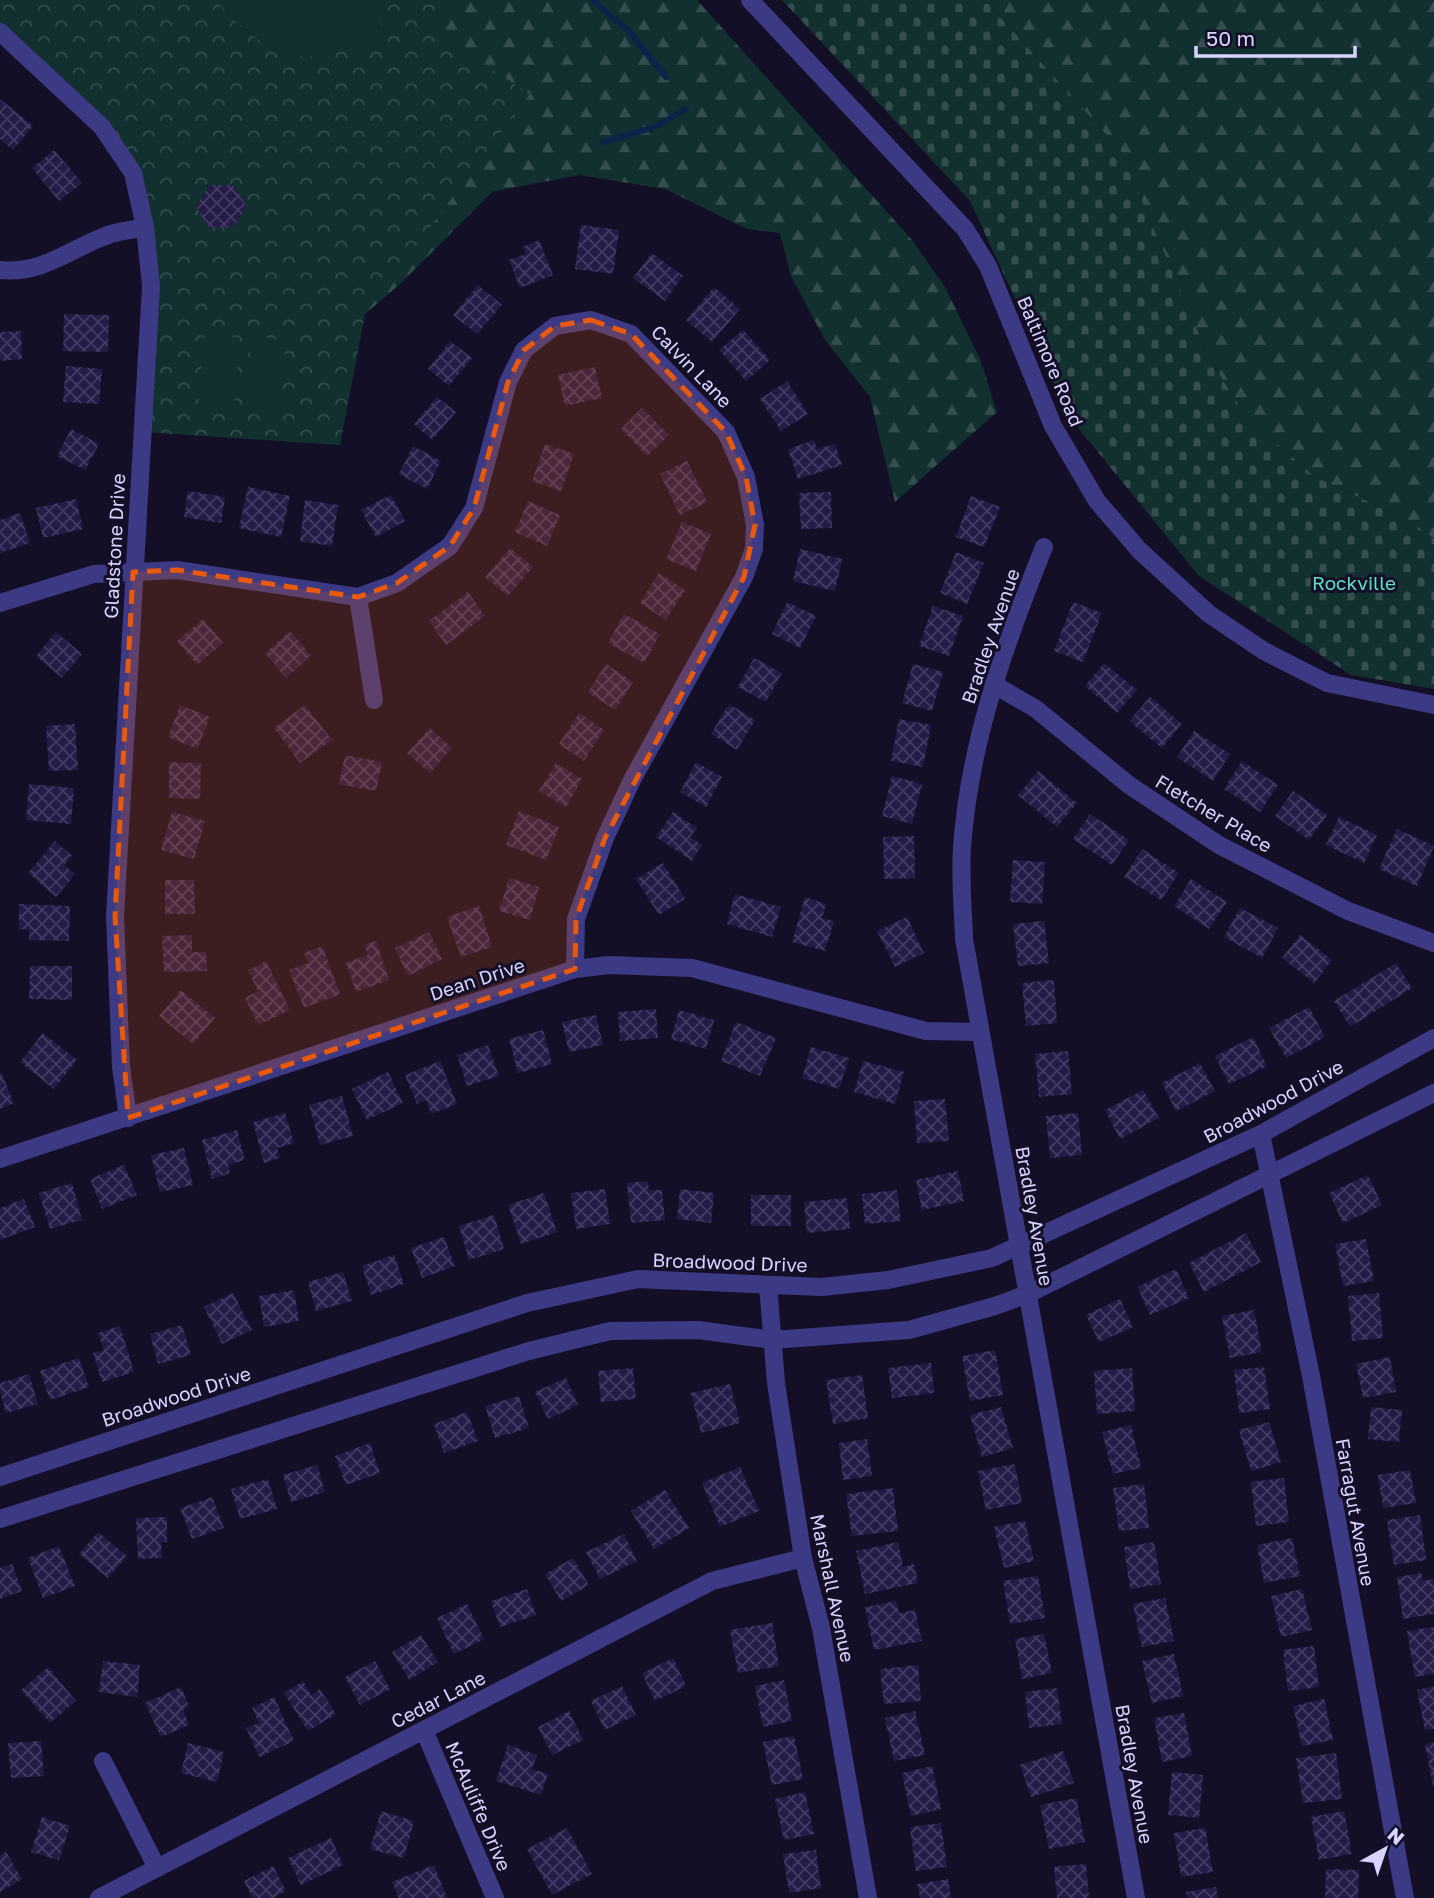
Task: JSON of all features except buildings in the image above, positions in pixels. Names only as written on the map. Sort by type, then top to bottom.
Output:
[{"type":"street","name":"Baltimore Road","points":[[750,0],[965,229],[988,266],[1052,426],[1097,501],[1140,551],[1209,614],[1264,651],[1327,683],[1434,705]]},
{"type":"street","name":"Gladstone Drive","points":[[0,32],[102,127],[133,173],[145,227],[150,286],[115,916],[121,1067],[128,1118]]},
{"type":"street","points":[[0,270],[20,272],[48,264],[108,235],[145,227]]},
{"type":"street","name":"Calvin Lane","points":[[0,603],[94,574],[177,570],[358,597],[397,583],[450,546],[474,508],[509,382],[524,350],[555,326],[591,320],[631,334],[726,432],[746,477],[755,525],[754,549],[744,577],[632,780],[605,838],[576,919],[575,969]]},
{"type":"street","name":"Bradley Avenue","points":[[1044,547],[993,684],[971,766],[961,850],[964,939],[1136,1898]]},
{"type":"street","points":[[358,597],[374,700]]},
{"type":"street","name":"Fletcher Place","points":[[993,684],[1036,709],[1129,785],[1219,845],[1348,911],[1434,943]]},
{"type":"street","name":"Dean Drive","points":[[0,1159],[575,969],[609,965],[692,968],[926,1031],[980,1032]]},
{"type":"street","name":"Broadwood Drive","points":[[0,1477],[527,1303],[638,1279],[822,1287],[888,1280],[992,1258],[1261,1134],[1434,1038]]},
{"type":"street","points":[[0,1519],[529,1351],[610,1331],[698,1330],[772,1340],[909,1330],[995,1306],[1028,1294],[1434,1093]]},
{"type":"street","name":"Farragut Avenue","points":[[1261,1134],[1311,1376],[1405,1898]]},
{"type":"street","name":"Marshall Avenue","points":[[768,1285],[776,1383],[803,1558],[821,1628],[868,1898]]},
{"type":"street","name":"Cedar Lane","points":[[99,1898],[712,1581],[803,1558]]},
{"type":"street","name":"McAuliffe Drive","points":[[424,1730],[495,1898]]},
{"type":"street","points":[[103,1761],[157,1868]]},
{"type":"highlighted area","points":[[591,320],[631,334],[726,432],[746,477],[755,525],[744,577],[605,838],[576,919],[575,969],[128,1118],[115,916],[133,572],[177,570],[358,597],[397,583],[450,546],[474,508],[508,382],[524,350],[555,326]]},
{"type":"green space","points":[[0,0],[455,0],[428,28],[530,94],[365,314],[340,445],[142,432],[151,286],[133,173],[0,32]]},
{"type":"green space","points":[[216,0],[373,0],[386,38],[327,55],[289,56],[261,42]]},
{"type":"green space","points":[[380,0],[697,0],[912,240],[945,287],[980,359],[997,412],[895,502],[870,397],[825,340],[791,276],[780,233],[747,229],[665,189],[579,175],[492,192],[400,284],[365,314]]},
{"type":"green space","name":"Rockville","points":[[782,0],[985,0],[1120,150],[1211,362],[1246,416],[1314,476],[1413,523],[1434,539],[1434,689],[1351,675],[1199,576],[1070,418],[970,201]]},
{"type":"green space","points":[[985,0],[1434,0],[1434,539],[1413,523],[1314,476],[1246,416],[1211,362],[1120,150]]},
{"type":"green space","points":[[205,335],[240,338],[233,415],[198,411]]},
{"type":"green space","points":[[252,336],[286,340],[279,416],[244,412]]},
{"type":"waterway","points":[[592,0],[629,31],[666,77]]},
{"type":"waterway","points":[[603,142],[655,127],[686,109]]}]
